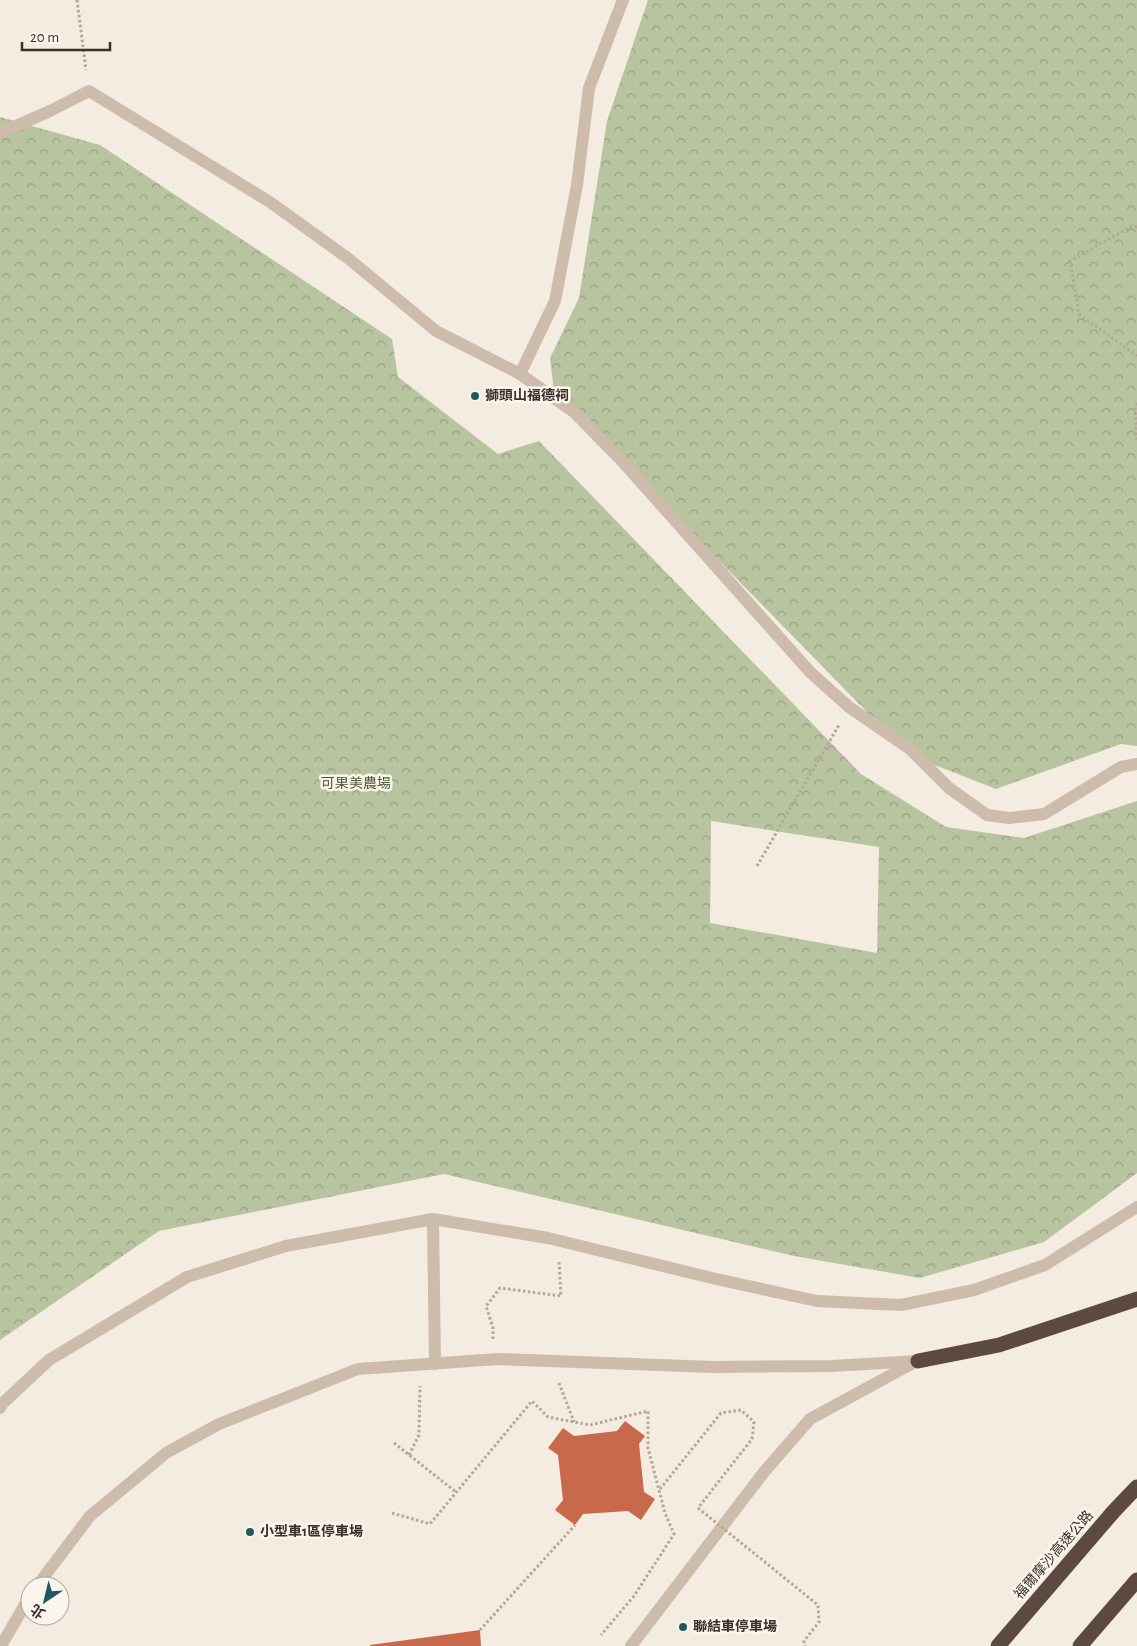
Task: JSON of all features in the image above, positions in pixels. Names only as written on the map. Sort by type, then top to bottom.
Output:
[{"type":"highway","points":[[918,1361],[1000,1345],[1137,1299]]},
{"type":"highway","name":"福爾摩沙高速公路","points":[[998,1646],[1114,1511],[1137,1487]]},
{"type":"highway","points":[[1080,1646],[1137,1580]]},
{"type":"street","points":[[520,374],[555,301],[576,185],[589,88],[623,0]]},
{"type":"street","points":[[0,133],[89,91],[270,202],[349,259],[436,331],[520,374],[574,412],[622,461],[810,672],[849,707],[910,750],[949,788],[987,815],[1009,818],[1044,814],[1121,767],[1137,764]]},
{"type":"street","points":[[0,1408],[49,1360],[187,1277],[286,1246],[433,1219],[557,1240],[716,1279],[817,1301],[902,1305],[974,1290],[1045,1264],[1137,1206]]},
{"type":"street","points":[[429,1364],[433,1219]]},
{"type":"street","points":[[45,1576],[90,1516],[166,1453],[219,1424],[265,1404],[358,1370],[493,1360],[713,1367],[831,1366],[918,1361]]},
{"type":"street","points":[[631,1646],[764,1472],[810,1419],[918,1361]]},
{"type":"street","points":[[1,1646],[20,1613]]},
{"type":"path","points":[[77,0],[89,91]]},
{"type":"path","points":[[1137,227],[1132,226],[1070,261],[1079,314],[1137,356]]},
{"type":"path","points":[[1137,403],[1134,406],[1137,442]]},
{"type":"path","points":[[758,866],[849,707]]},
{"type":"path","points":[[493,1360],[493,1328],[486,1306],[500,1288],[561,1296],[557,1240]]},
{"type":"path","points":[[550,1361],[574,1422]]},
{"type":"path","points":[[409,1455],[419,1435],[419,1393],[429,1364]]},
{"type":"path","points":[[392,1513],[430,1524],[532,1401],[548,1417],[590,1426],[648,1411],[648,1448],[665,1513],[674,1534],[634,1596],[601,1634]]},
{"type":"path","points":[[660,1489],[722,1413],[741,1410],[754,1422],[752,1439],[698,1508],[818,1605],[819,1622],[804,1641],[805,1646]]},
{"type":"path","points":[[394,1443],[456,1492]]},
{"type":"path","points":[[480,1630],[575,1525]]},
{"type":"green space","points":[[648,0],[1137,0],[1137,746],[1121,744],[996,789],[909,755],[554,392],[550,358],[579,298],[607,121]]},
{"type":"green space","name":"可果美農場","points":[[0,117],[100,145],[392,339],[398,377],[498,454],[539,441],[861,774],[946,827],[1024,838],[1137,801],[1137,1173],[1044,1242],[920,1278],[794,1256],[444,1174],[159,1231],[0,1340]],"holes":[[[711,821],[879,847],[877,953],[710,923]]]},
{"type":"building","points":[[625,1421],[645,1436],[639,1444],[644,1492],[655,1499],[641,1520],[628,1511],[583,1514],[575,1525],[555,1510],[563,1500],[558,1455],[548,1448],[563,1428],[574,1436],[617,1431]]},
{"type":"building","points":[[480,1630],[481,1646],[370,1646],[370,1645]]},
{"type":"place","name":"獅頭山福德祠","points":[[475,396]]},
{"type":"place","name":"小型車1區停車場","points":[[250,1532]]},
{"type":"place","name":"聯結車停車場","points":[[683,1627]]}]
